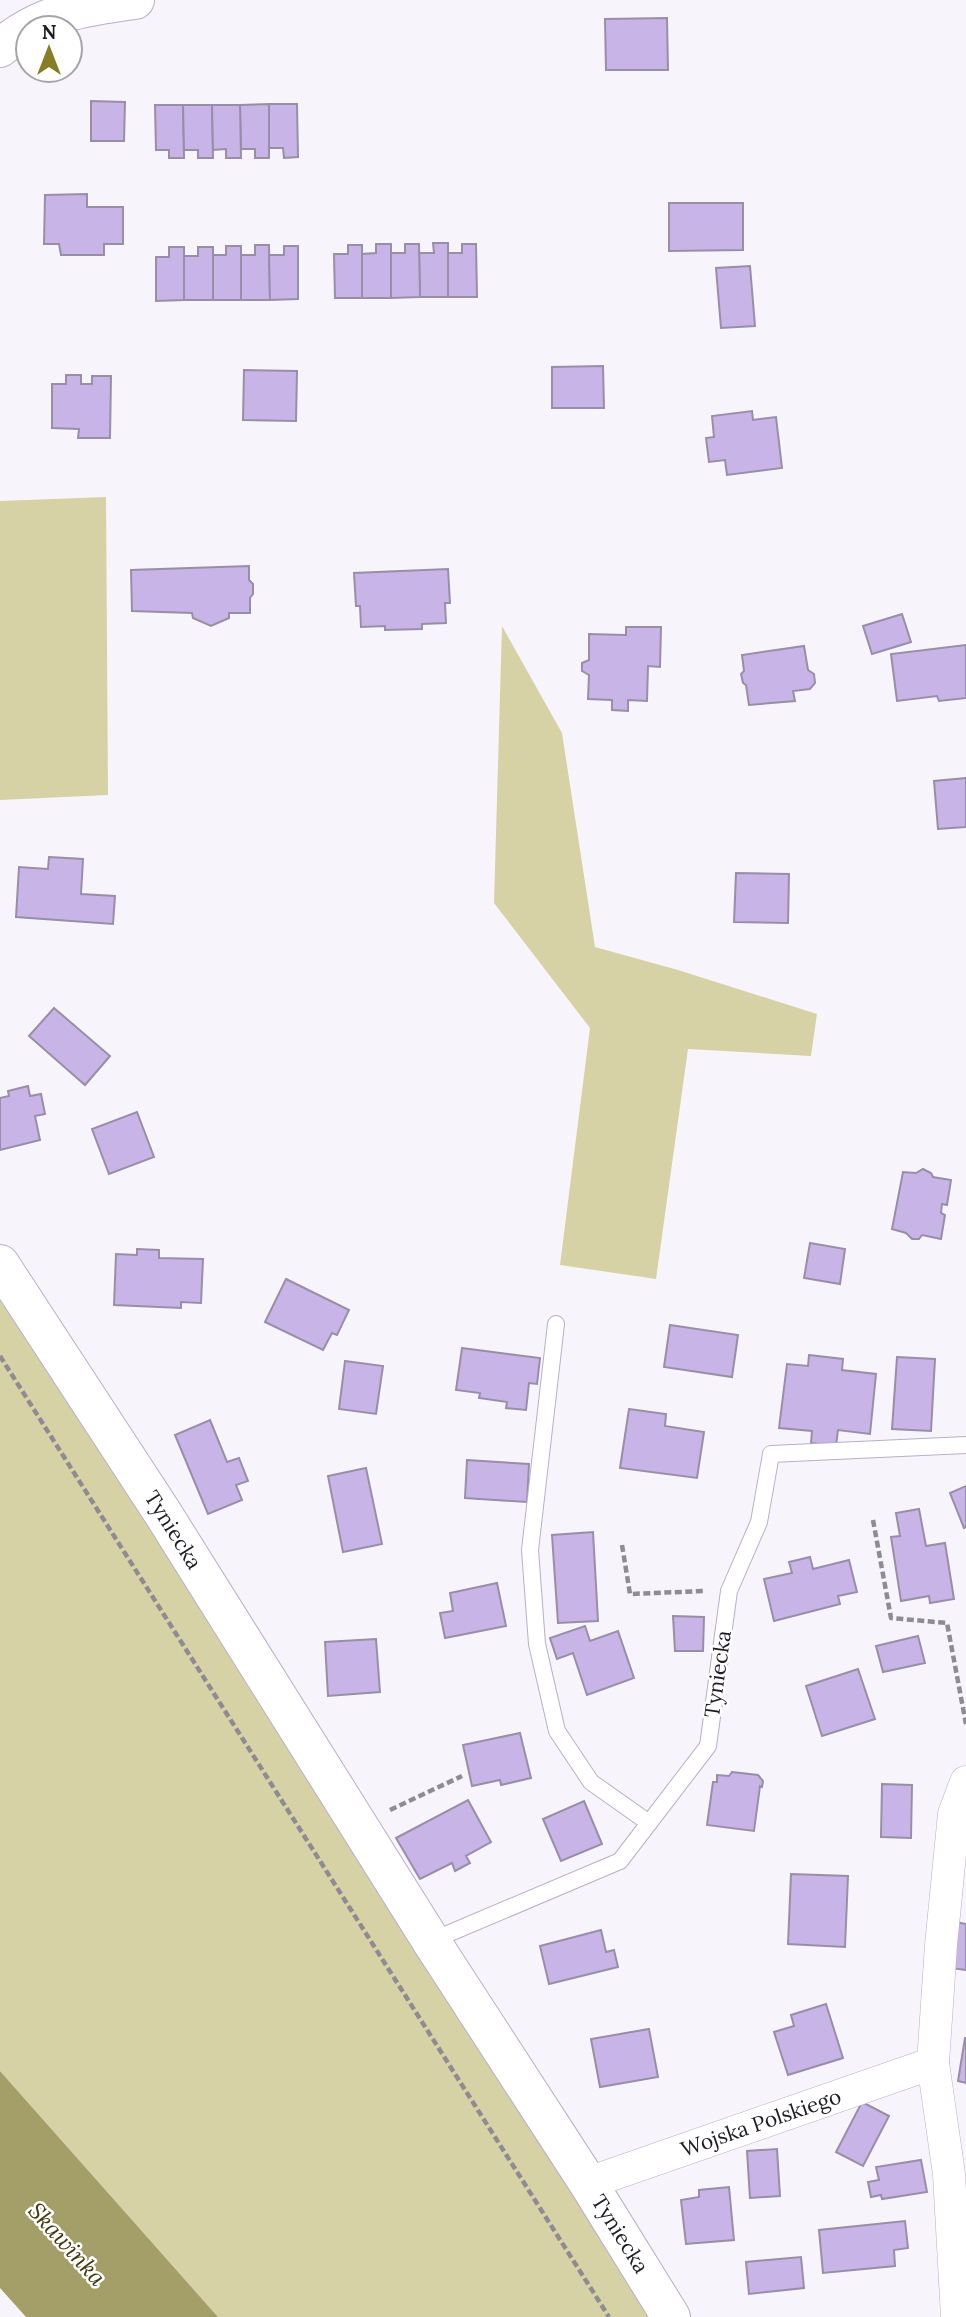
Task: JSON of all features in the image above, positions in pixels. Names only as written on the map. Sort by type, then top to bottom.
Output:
[{"type":"street","points":[[0,48],[27,27],[55,14],[135,0]]},
{"type":"street","name":"Tyniecka","points":[[0,1264],[162,1512],[671,2317]]},
{"type":"street","points":[[957,2317],[949,2174],[933,2063],[954,1814],[966,1782]]},
{"type":"street","name":"Wojska Polskiego","points":[[588,2183],[933,2063]]},
{"type":"lane","points":[[556,1324],[530,1550],[537,1644],[557,1731],[591,1782],[649,1823]]},
{"type":"lane","name":"Tyniecka","points":[[431,1941],[620,1861],[708,1746],[729,1591],[759,1522],[771,1454],[966,1446]]},
{"type":"path","points":[[0,1356],[609,2317]]},
{"type":"path","points":[[873,1520],[891,1618],[947,1623],[966,1724]]},
{"type":"path","points":[[622,1545],[630,1594],[729,1591]]},
{"type":"path","points":[[358,1825],[462,1776]]},
{"type":"shaded area","points":[[106,497],[108,795],[0,800],[0,501]]},
{"type":"shaded area","points":[[502,626],[562,733],[595,947],[817,1014],[811,1056],[688,1049],[656,1279],[560,1265],[590,1028],[494,903]]},
{"type":"shaded area","points":[[0,1283],[654,2317],[218,2317],[0,2071]]},
{"type":"water","name":"Skawinka","points":[[0,2071],[218,2317],[26,2317],[0,2288]]},
{"type":"building","points":[[667,18],[668,70],[606,70],[605,19]]},
{"type":"building","points":[[91,101],[125,102],[124,141],[91,141]]},
{"type":"building","points":[[269,104],[269,158],[255,158],[255,149],[241,149],[240,105]]},
{"type":"building","points":[[269,104],[297,104],[298,157],[284,158],[283,148],[269,148]]},
{"type":"building","points":[[155,105],[183,105],[184,158],[169,158],[169,150],[156,150]]},
{"type":"building","points":[[183,105],[212,105],[213,158],[198,158],[198,150],[184,150]]},
{"type":"building","points":[[212,105],[240,105],[241,158],[226,158],[226,149],[213,150]]},
{"type":"building","points":[[87,194],[87,207],[123,207],[123,244],[104,244],[104,255],[61,255],[59,244],[44,244],[45,195]]},
{"type":"building","points":[[669,203],[743,203],[743,250],[669,251]]},
{"type":"building","points":[[433,243],[448,243],[448,297],[420,297],[419,253],[434,253]]},
{"type":"building","points":[[376,244],[391,244],[391,298],[362,298],[362,254],[376,253]]},
{"type":"building","points":[[405,244],[419,244],[420,297],[391,298],[391,253],[405,253]]},
{"type":"building","points":[[462,244],[476,244],[477,297],[448,297],[448,253],[462,253]]},
{"type":"building","points":[[255,245],[269,245],[270,300],[241,300],[241,255],[255,255]]},
{"type":"building","points":[[348,245],[362,245],[362,298],[335,298],[334,254],[348,254]]},
{"type":"building","points":[[226,246],[241,246],[241,300],[213,300],[213,255],[226,255]]},
{"type":"building","points":[[284,246],[298,246],[298,299],[270,300],[269,255],[284,255]]},
{"type":"building","points":[[169,247],[184,247],[184,300],[156,301],[156,257],[169,257]]},
{"type":"building","points":[[198,247],[213,247],[213,300],[184,300],[184,256],[198,256]]},
{"type":"building","points":[[750,266],[755,326],[721,328],[716,268]]},
{"type":"building","points":[[603,366],[604,408],[552,408],[552,367]]},
{"type":"building","points":[[244,370],[297,371],[296,421],[243,420]]},
{"type":"building","points":[[66,375],[81,375],[81,384],[92,384],[92,376],[111,376],[110,438],[78,438],[79,429],[52,428],[52,384],[66,384]]},
{"type":"building","points":[[752,411],[753,420],[776,417],[782,468],[727,475],[725,460],[709,462],[706,438],[714,437],[712,416]]},
{"type":"building","points":[[249,566],[249,580],[253,584],[250,613],[229,613],[229,618],[211,626],[193,618],[192,613],[132,611],[131,570]]},
{"type":"building","points":[[448,569],[450,603],[445,603],[446,623],[422,624],[422,629],[385,630],[385,626],[361,627],[360,606],[356,606],[354,573]]},
{"type":"building","points":[[902,614],[911,642],[872,654],[863,626]]},
{"type":"building","points":[[626,627],[661,627],[660,667],[648,666],[647,701],[628,700],[628,711],[612,710],[612,700],[588,699],[589,675],[582,671],[582,663],[589,660],[589,634],[626,635]]},
{"type":"building","points":[[966,645],[966,698],[939,701],[937,696],[897,701],[891,654]]},
{"type":"building","points":[[804,646],[808,670],[814,674],[815,683],[810,689],[793,691],[795,701],[749,705],[741,674],[744,671],[742,655]]},
{"type":"building","points":[[966,778],[966,827],[938,829],[934,781]]},
{"type":"building","points":[[49,857],[83,859],[81,894],[115,896],[113,924],[16,917],[19,867],[48,869]]},
{"type":"building","points":[[736,873],[789,874],[788,923],[734,922]]},
{"type":"building","points":[[54,1008],[110,1056],[85,1085],[29,1036]]},
{"type":"building","points":[[28,1086],[30,1096],[41,1094],[45,1114],[35,1116],[40,1140],[0,1150],[0,1098],[9,1096],[8,1091]]},
{"type":"building","points":[[137,1112],[154,1157],[109,1174],[92,1129]]},
{"type":"building","points":[[923,1169],[933,1177],[951,1180],[947,1205],[942,1204],[941,1213],[945,1215],[941,1239],[922,1235],[919,1239],[912,1239],[906,1233],[892,1229],[903,1172],[916,1173]]},
{"type":"building","points":[[810,1243],[845,1249],[840,1284],[804,1278]]},
{"type":"building","points":[[137,1249],[159,1250],[159,1258],[203,1259],[201,1303],[181,1302],[181,1308],[114,1305],[116,1254],[137,1255]]},
{"type":"building","points":[[286,1279],[349,1310],[337,1335],[332,1333],[323,1350],[265,1322]]},
{"type":"building","points":[[670,1325],[738,1335],[732,1377],[664,1367]]},
{"type":"building","points":[[462,1348],[540,1358],[537,1384],[529,1383],[526,1410],[506,1408],[507,1402],[479,1398],[480,1393],[456,1390]]},
{"type":"building","points":[[809,1355],[843,1359],[842,1370],[876,1374],[870,1434],[838,1430],[836,1446],[811,1443],[812,1431],[779,1428],[787,1364],[808,1366]]},
{"type":"building","points":[[897,1357],[935,1359],[931,1431],[892,1429]]},
{"type":"building","points":[[345,1361],[383,1366],[376,1414],[339,1409]]},
{"type":"building","points":[[629,1409],[666,1414],[665,1426],[704,1432],[697,1478],[620,1468]]},
{"type":"building","points":[[210,1420],[227,1462],[239,1458],[248,1481],[236,1485],[242,1500],[208,1514],[175,1435]]},
{"type":"building","points":[[467,1460],[529,1464],[527,1502],[465,1498]]},
{"type":"building","points":[[366,1468],[382,1544],[343,1552],[328,1476]]},
{"type":"building","points":[[966,1486],[966,1527],[964,1528],[950,1493]]},
{"type":"building","points":[[919,1509],[926,1546],[945,1543],[954,1599],[930,1603],[929,1596],[901,1601],[891,1537],[900,1536],[896,1513]]},
{"type":"building","points":[[593,1532],[598,1621],[558,1623],[552,1535]]},
{"type":"building","points":[[810,1557],[813,1569],[849,1560],[857,1592],[838,1596],[840,1604],[774,1621],[764,1579],[792,1573],[789,1562]]},
{"type":"building","points":[[497,1583],[506,1626],[445,1638],[440,1613],[453,1611],[450,1593]]},
{"type":"building","points":[[673,1616],[704,1617],[703,1651],[675,1651]]},
{"type":"building","points":[[585,1626],[590,1641],[618,1631],[634,1678],[587,1695],[573,1653],[557,1659],[550,1638]]},
{"type":"building","points":[[918,1636],[925,1663],[883,1672],[876,1646]]},
{"type":"building","points":[[376,1639],[380,1692],[328,1696],[325,1642]]},
{"type":"building","points":[[858,1669],[875,1719],[822,1736],[806,1686]]},
{"type":"building","points":[[520,1733],[531,1778],[501,1785],[500,1780],[472,1786],[463,1745]]},
{"type":"building","points":[[732,1772],[758,1775],[763,1781],[754,1831],[707,1825],[713,1782],[717,1782],[717,1775],[729,1776]]},
{"type":"building","points":[[882,1784],[912,1785],[911,1838],[881,1837]]},
{"type":"building","points":[[468,1800],[491,1842],[466,1856],[470,1863],[455,1871],[452,1863],[420,1879],[396,1838]]},
{"type":"building","points":[[584,1801],[602,1844],[561,1861],[543,1819]]},
{"type":"building","points":[[791,1874],[848,1876],[845,1947],[788,1944]]},
{"type":"building","points":[[956,1922],[966,1924],[966,1970],[950,1968]]},
{"type":"building","points":[[601,1930],[606,1952],[614,1950],[618,1967],[549,1984],[540,1946]]},
{"type":"building","points":[[826,2004],[843,2058],[788,2075],[774,2032],[794,2026],[791,2015]]},
{"type":"building","points":[[649,2029],[658,2077],[600,2087],[591,2039]]},
{"type":"building","points":[[966,2038],[966,2083],[958,2081]]},
{"type":"building","points":[[862,2102],[889,2116],[863,2166],[836,2152]]},
{"type":"building","points":[[777,2149],[780,2196],[750,2198],[747,2151]]},
{"type":"building","points":[[921,2160],[927,2192],[882,2199],[881,2195],[871,2197],[868,2182],[879,2180],[876,2167]]},
{"type":"building","points":[[729,2187],[734,2240],[686,2244],[681,2200],[699,2197],[699,2190]]},
{"type":"building","points":[[905,2221],[908,2248],[894,2250],[895,2266],[823,2273],[819,2230]]},
{"type":"building","points":[[801,2257],[804,2288],[749,2294],[746,2262]]}]
